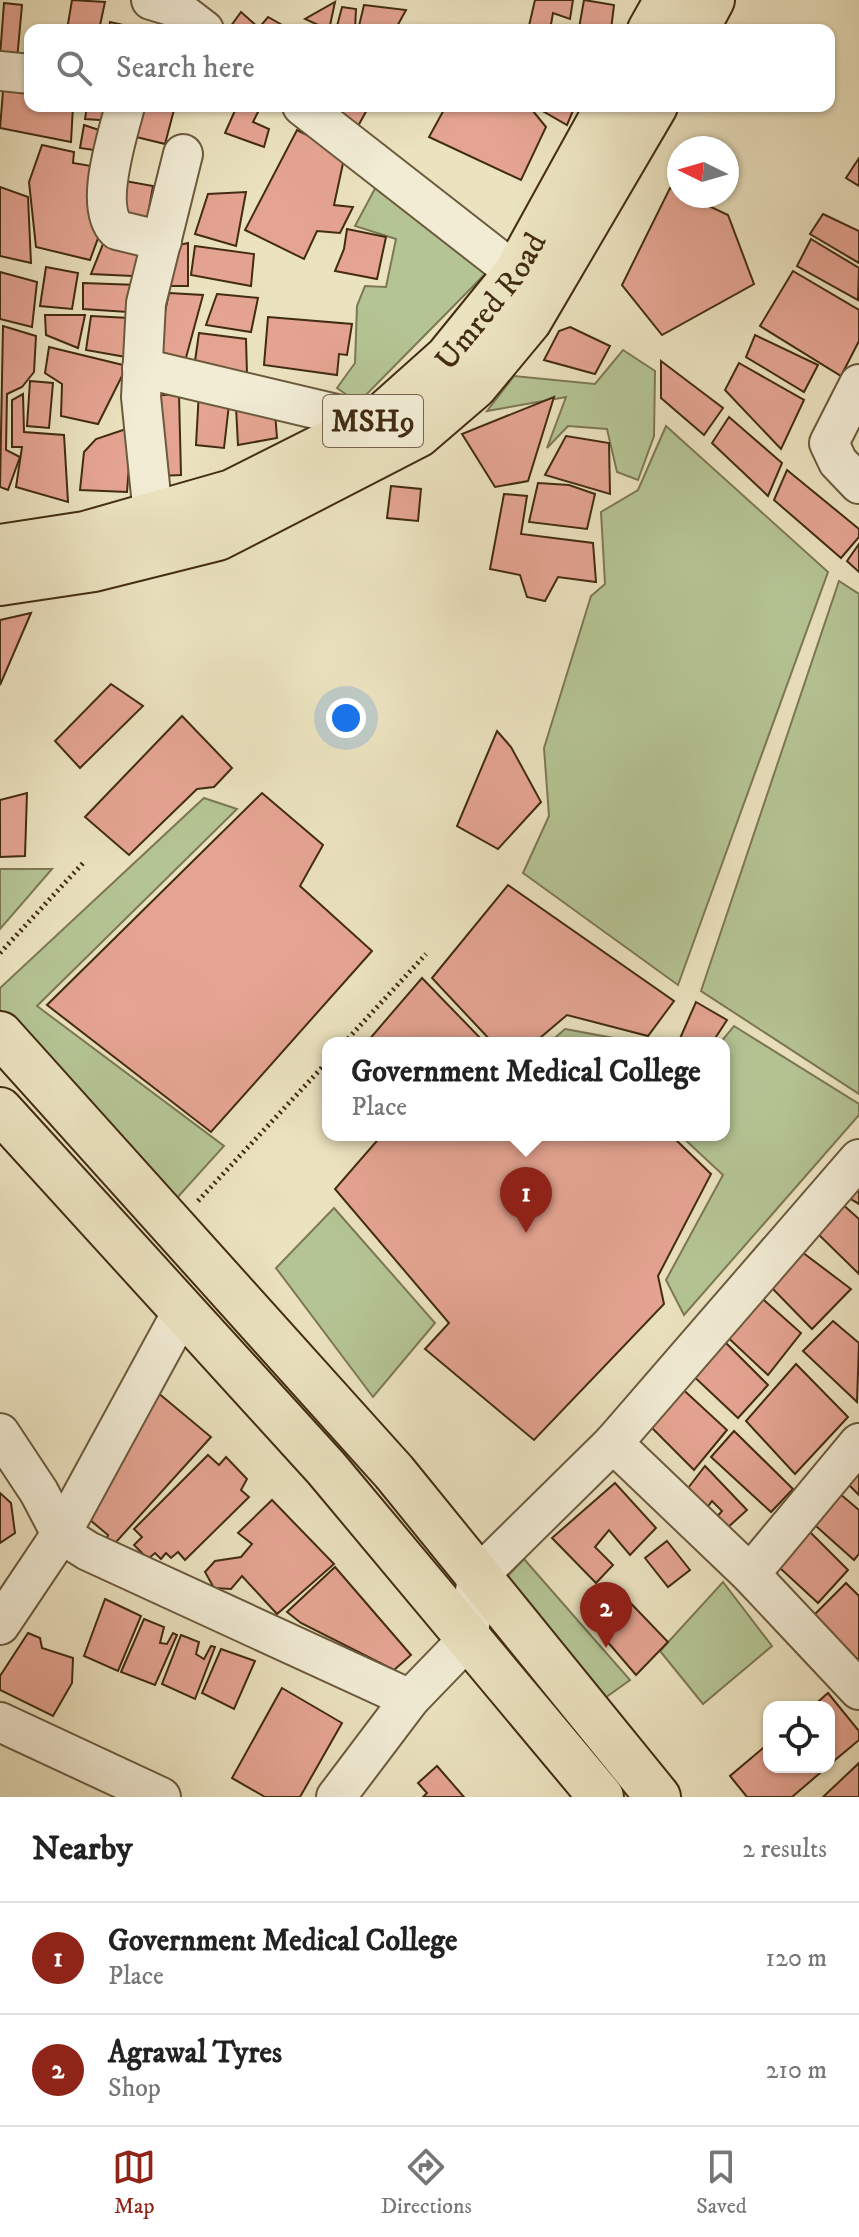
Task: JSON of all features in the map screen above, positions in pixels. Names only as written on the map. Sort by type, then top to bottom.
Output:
[{"type":"main road","points":[[653,24],[667,0]]},
{"type":"main road","points":[[699,24],[712,0]]},
{"type":"main road","name":"Umred Road","points":[[0,547],[85,534],[232,492],[381,417],[447,358],[516,273],[605,112]]},
{"type":"main road","points":[[0,583],[94,569],[218,538],[418,435],[475,386],[529,321],[651,112]]},
{"type":"main road","points":[[0,1034],[176,1226],[394,1472],[658,1797]]},
{"type":"main road","points":[[0,1110],[326,1468],[601,1797]]},
{"type":"street","points":[[151,0],[174,7],[196,24]]},
{"type":"street","points":[[0,71],[24,73]]},
{"type":"street","points":[[124,112],[107,189],[112,225],[117,230],[162,241]]},
{"type":"street","points":[[310,112],[516,273]]},
{"type":"street","points":[[153,515],[141,397],[146,303],[183,154]]},
{"type":"street","points":[[142,368],[370,422]]},
{"type":"street","points":[[859,384],[829,443],[838,462],[859,484]]},
{"type":"street","points":[[336,1797],[410,1699],[468,1639],[477,1577],[613,1443],[859,1159]]},
{"type":"street","points":[[0,1625],[61,1534],[183,1310]]},
{"type":"street","points":[[0,1433],[39,1492],[61,1534],[88,1551],[410,1699]]},
{"type":"street","points":[[613,1443],[750,1574],[859,1690]]},
{"type":"street","points":[[750,1574],[859,1443]]},
{"type":"street","points":[[0,1722],[161,1797]]},
{"type":"path","points":[[0,953],[85,861]]},
{"type":"path","points":[[350,1037],[426,954]]},
{"type":"path","points":[[176,1226],[322,1068]]},
{"type":"green space","points":[[378,183],[490,269],[358,403],[337,388],[355,363],[357,306],[365,286],[386,287],[396,239],[355,226]]},
{"type":"green space","points":[[623,350],[655,371],[654,436],[638,480],[617,472],[607,429],[568,426],[547,448],[566,397],[487,411],[514,376],[595,384]]},
{"type":"green space","points":[[666,426],[828,572],[678,985],[523,873],[549,816],[544,748],[591,596],[605,584],[601,512],[638,490]]},
{"type":"green space","points":[[839,581],[859,594],[859,1094],[701,991]]},
{"type":"green space","points":[[204,798],[237,809],[37,1006],[224,1146],[176,1199],[0,1016],[0,988]]},
{"type":"green space","points":[[0,869],[52,869],[0,929]]},
{"type":"green space","points":[[734,1026],[859,1104],[859,1115],[684,1315],[666,1280],[723,1175],[686,1141],[730,1141],[730,1037],[725,1037]]},
{"type":"green space","points":[[565,1029],[608,1037],[556,1037]]},
{"type":"green space","points":[[334,1208],[435,1323],[373,1397],[276,1268]]},
{"type":"green space","points":[[524,1559],[630,1680],[605,1698],[503,1581]]},
{"type":"green space","points":[[723,1582],[772,1646],[703,1704],[660,1651]]},
{"type":"building","points":[[72,0],[105,2],[100,24],[68,24]]},
{"type":"building","points":[[535,0],[573,0],[570,19],[553,13],[551,24],[529,24]]},
{"type":"building","points":[[584,0],[614,5],[612,24],[580,24]]},
{"type":"building","points":[[335,2],[330,24],[316,24],[305,19]]},
{"type":"building","points":[[4,3],[22,5],[17,60],[0,56]]},
{"type":"building","points":[[364,5],[406,10],[398,24],[359,24]]},
{"type":"building","points":[[342,7],[356,9],[355,24],[338,24]]},
{"type":"building","points":[[241,12],[254,24],[232,24]]},
{"type":"building","points":[[268,17],[280,24],[262,24]]},
{"type":"building","points":[[4,79],[24,79],[24,112],[73,112],[71,142],[0,128]]},
{"type":"building","points":[[86,112],[116,112],[115,121],[85,119]]},
{"type":"building","points":[[130,112],[173,112],[165,144],[124,134]]},
{"type":"building","points":[[234,112],[258,112],[253,122],[269,129],[264,147],[225,133]]},
{"type":"building","points":[[334,112],[366,112],[357,128]]},
{"type":"building","points":[[443,112],[534,112],[546,127],[521,180],[429,137]]},
{"type":"building","points":[[544,112],[572,112],[567,125]]},
{"type":"building","points":[[84,125],[111,134],[108,152],[80,148]]},
{"type":"building","points":[[297,130],[345,154],[334,205],[353,207],[340,233],[317,231],[304,259],[245,230]]},
{"type":"building","points":[[42,145],[74,152],[73,163],[103,168],[104,222],[90,260],[36,247],[29,182]]},
{"type":"building","points":[[859,158],[859,186],[846,178]]},
{"type":"building","points":[[114,179],[153,186],[146,226],[121,221]]},
{"type":"building","points":[[0,187],[28,197],[31,263],[0,256]]},
{"type":"building","points":[[246,192],[236,246],[195,234],[208,194]]},
{"type":"building","points":[[667,194],[667,208],[713,208],[728,215],[754,284],[662,335],[622,285]]},
{"type":"building","points":[[823,214],[859,231],[859,263],[810,234]]},
{"type":"building","points":[[347,229],[386,237],[377,279],[335,271],[344,249]]},
{"type":"building","points":[[107,234],[142,245],[133,276],[91,274]]},
{"type":"building","points":[[811,239],[859,268],[858,300],[797,266]]},
{"type":"building","points":[[188,243],[188,286],[161,286],[170,247]]},
{"type":"building","points":[[195,246],[254,254],[251,286],[191,275]]},
{"type":"building","points":[[46,267],[78,273],[72,309],[40,306]]},
{"type":"building","points":[[793,271],[859,310],[859,341],[841,376],[760,326]]},
{"type":"building","points":[[0,272],[37,282],[32,327],[0,319]]},
{"type":"building","points":[[83,283],[138,285],[128,312],[83,309]]},
{"type":"building","points":[[169,293],[203,295],[184,365],[155,359]]},
{"type":"building","points":[[217,294],[258,298],[251,332],[206,325]]},
{"type":"building","points":[[45,315],[85,315],[78,348],[46,335]]},
{"type":"building","points":[[91,316],[129,318],[126,357],[86,350]]},
{"type":"building","points":[[268,317],[352,324],[347,355],[339,354],[337,375],[264,365]]},
{"type":"building","points":[[3,326],[36,336],[34,372],[22,387],[7,394],[6,450],[20,457],[8,490],[0,487]]},
{"type":"building","points":[[570,327],[610,346],[595,374],[544,360],[559,331]]},
{"type":"building","points":[[199,333],[246,339],[247,374],[194,368]]},
{"type":"building","points":[[755,335],[818,365],[804,392],[746,357]]},
{"type":"building","points":[[49,347],[127,366],[98,424],[61,416],[62,384],[45,373]]},
{"type":"building","points":[[661,361],[723,408],[704,435],[661,398]]},
{"type":"building","points":[[739,363],[804,400],[781,449],[725,390]]},
{"type":"building","points":[[30,381],[53,383],[49,428],[27,426]]},
{"type":"building","points":[[199,391],[230,396],[224,448],[196,445]]},
{"type":"building","points":[[23,394],[24,432],[64,435],[68,502],[16,487],[22,447],[12,447],[12,400]]},
{"type":"building","points":[[179,394],[181,475],[158,476],[149,396]]},
{"type":"building","points":[[554,397],[528,481],[495,487],[462,434]]},
{"type":"building","points":[[236,407],[275,412],[277,438],[238,445]]},
{"type":"building","points":[[729,417],[782,463],[768,496],[712,443]]},
{"type":"building","points":[[132,427],[127,492],[80,490],[84,452],[96,439]]},
{"type":"building","points":[[566,436],[609,443],[610,494],[545,475]]},
{"type":"building","points":[[787,470],[859,529],[859,537],[841,558],[774,500]]},
{"type":"building","points":[[538,483],[569,485],[595,494],[587,529],[529,522]]},
{"type":"building","points":[[391,486],[421,489],[418,521],[387,518]]},
{"type":"building","points":[[504,494],[527,496],[521,534],[593,543],[596,582],[558,577],[545,601],[527,597],[520,575],[490,569]]},
{"type":"building","points":[[859,544],[859,572],[847,561]]},
{"type":"building","points":[[31,613],[0,685],[0,620]]},
{"type":"building","points":[[111,684],[143,706],[80,768],[55,741]]},
{"type":"building","points":[[182,716],[232,768],[214,787],[197,789],[129,855],[85,817]]},
{"type":"building","points":[[497,731],[511,747],[541,802],[498,849],[457,826]]},
{"type":"building","points":[[27,793],[25,856],[0,857],[0,800]]},
{"type":"building","points":[[262,793],[323,845],[300,886],[372,951],[211,1132],[47,1005]]},
{"type":"building","points":[[508,885],[674,1001],[648,1036],[567,1015],[541,1037],[487,1037],[432,978]]},
{"type":"building","points":[[422,978],[479,1037],[371,1037]]},
{"type":"building","points":[[696,1002],[727,1020],[716,1037],[681,1037]]},
{"type":"building","points":[[377,1141],[677,1141],[711,1174],[658,1276],[664,1304],[534,1440],[425,1349],[449,1323],[335,1189]]},
{"type":"building","points":[[859,1172],[859,1204],[841,1193]]},
{"type":"building","points":[[840,1202],[859,1219],[859,1274],[817,1233]]},
{"type":"building","points":[[802,1252],[851,1289],[812,1329],[771,1287]]},
{"type":"building","points":[[756,1293],[801,1333],[768,1375],[722,1332]]},
{"type":"building","points":[[833,1321],[859,1343],[857,1402],[803,1351]]},
{"type":"building","points":[[719,1336],[768,1385],[738,1418],[688,1371]]},
{"type":"building","points":[[796,1364],[848,1417],[795,1474],[746,1421]]},
{"type":"building","points":[[676,1383],[727,1430],[694,1470],[645,1421]]},
{"type":"building","points":[[157,1392],[211,1437],[116,1542],[112,1552],[102,1552],[108,1535],[90,1520]]},
{"type":"building","points":[[734,1431],[793,1489],[771,1512],[711,1457]]},
{"type":"building","points":[[208,1455],[219,1465],[226,1457],[247,1479],[241,1490],[249,1497],[185,1560],[178,1552],[171,1558],[166,1553],[161,1559],[155,1553],[148,1559],[134,1545],[142,1537],[134,1529]]},
{"type":"building","points":[[859,1462],[859,1495],[846,1482]]},
{"type":"building","points":[[705,1466],[747,1510],[725,1530],[715,1519],[722,1511],[712,1501],[706,1509],[685,1492]]},
{"type":"building","points":[[615,1483],[656,1528],[630,1555],[609,1530],[595,1547],[613,1565],[596,1583],[552,1538]]},
{"type":"building","points":[[833,1488],[859,1510],[859,1554],[854,1560],[807,1518]]},
{"type":"building","points":[[0,1493],[11,1503],[15,1533],[0,1543]]},
{"type":"building","points":[[272,1500],[334,1564],[277,1614],[242,1576],[231,1589],[214,1588],[205,1572],[215,1561],[241,1557],[252,1544],[238,1533]]},
{"type":"building","points":[[799,1521],[848,1570],[818,1603],[768,1557]]},
{"type":"building","points":[[667,1541],[690,1570],[668,1587],[645,1558]]},
{"type":"building","points":[[335,1567],[411,1655],[394,1670],[301,1623],[287,1612]]},
{"type":"building","points":[[846,1583],[859,1596],[859,1673],[812,1617]]},
{"type":"building","points":[[619,1591],[668,1642],[636,1675],[588,1619]]},
{"type":"building","points":[[105,1599],[141,1616],[118,1671],[84,1656]]},
{"type":"building","points":[[144,1619],[164,1627],[160,1643],[167,1644],[173,1633],[177,1635],[155,1685],[121,1672]]},
{"type":"building","points":[[28,1633],[40,1638],[42,1648],[73,1658],[72,1683],[53,1716],[0,1690],[0,1676]]},
{"type":"building","points":[[181,1635],[199,1642],[196,1654],[204,1659],[211,1646],[215,1647],[195,1699],[162,1684]]},
{"type":"building","points":[[221,1649],[255,1661],[234,1709],[202,1693]]},
{"type":"building","points":[[282,1688],[342,1723],[300,1797],[265,1797],[232,1778]]},
{"type":"building","points":[[828,1693],[835,1701],[819,1701]]},
{"type":"building","points":[[835,1702],[859,1731],[859,1740],[835,1760]]},
{"type":"building","points":[[763,1748],[763,1773],[820,1773],[792,1797],[747,1797],[730,1776]]},
{"type":"building","points":[[859,1763],[859,1797],[823,1797]]},
{"type":"building","points":[[437,1766],[464,1797],[423,1797],[427,1793],[418,1783]]},
{"type":"place","name":"Government Medical College","points":[[526,1233]]},
{"type":"place","name":"Agrawal Tyres","points":[[606,1648]]}]
